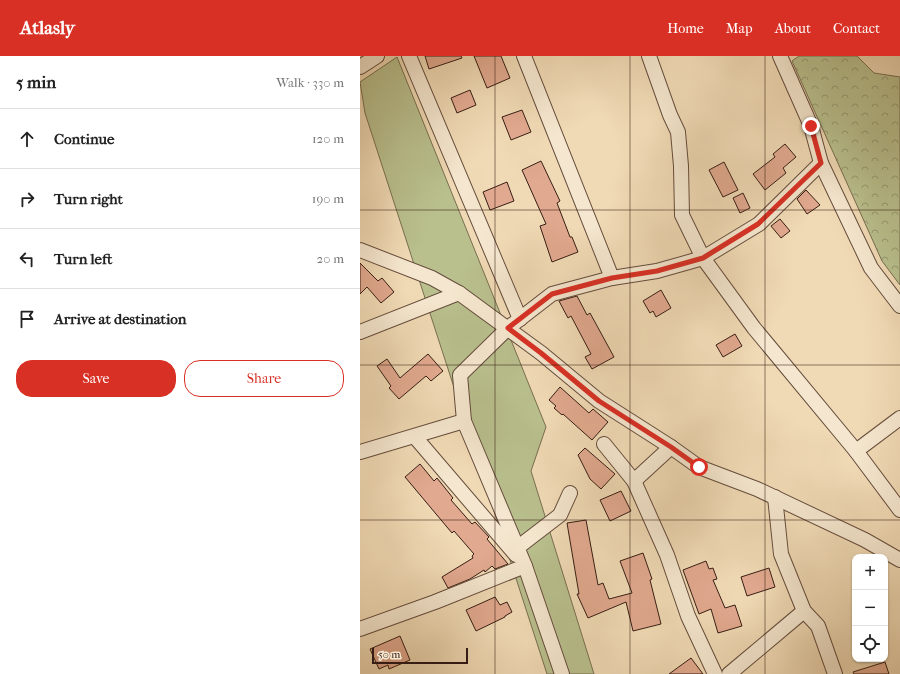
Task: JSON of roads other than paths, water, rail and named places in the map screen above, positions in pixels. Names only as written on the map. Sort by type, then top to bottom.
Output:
[{"type":"street","points":[[360,67],[377,56]]},
{"type":"street","points":[[409,56],[520,319]]},
{"type":"street","points":[[524,56],[612,278]]},
{"type":"street","points":[[649,56],[670,115],[678,132],[681,166],[682,215],[703,258],[754,328],[856,451],[900,510]]},
{"type":"street","points":[[780,56],[811,126],[821,163],[871,268],[900,306]]},
{"type":"street","points":[[562,674],[525,566],[464,421],[460,375],[508,328],[552,294],[612,278],[657,271],[703,258],[758,224],[821,163]]},
{"type":"street","points":[[360,250],[432,278],[459,293],[541,353],[599,401],[671,447],[699,467],[757,489],[865,540],[900,560]]},
{"type":"street","points":[[360,332],[459,293]]},
{"type":"street","points":[[856,451],[900,418]]},
{"type":"street","points":[[360,452],[415,437],[464,421]]},
{"type":"street","points":[[415,437],[525,566]]},
{"type":"street","points":[[604,444],[634,480],[667,555],[688,616],[715,674]]},
{"type":"street","points":[[634,480],[671,447]]},
{"type":"street","points":[[517,548],[560,515],[570,493]]},
{"type":"street","points":[[775,498],[781,554],[804,611],[818,626],[835,674]]},
{"type":"street","points":[[360,629],[525,566]]},
{"type":"street","points":[[729,674],[804,611]]}]
